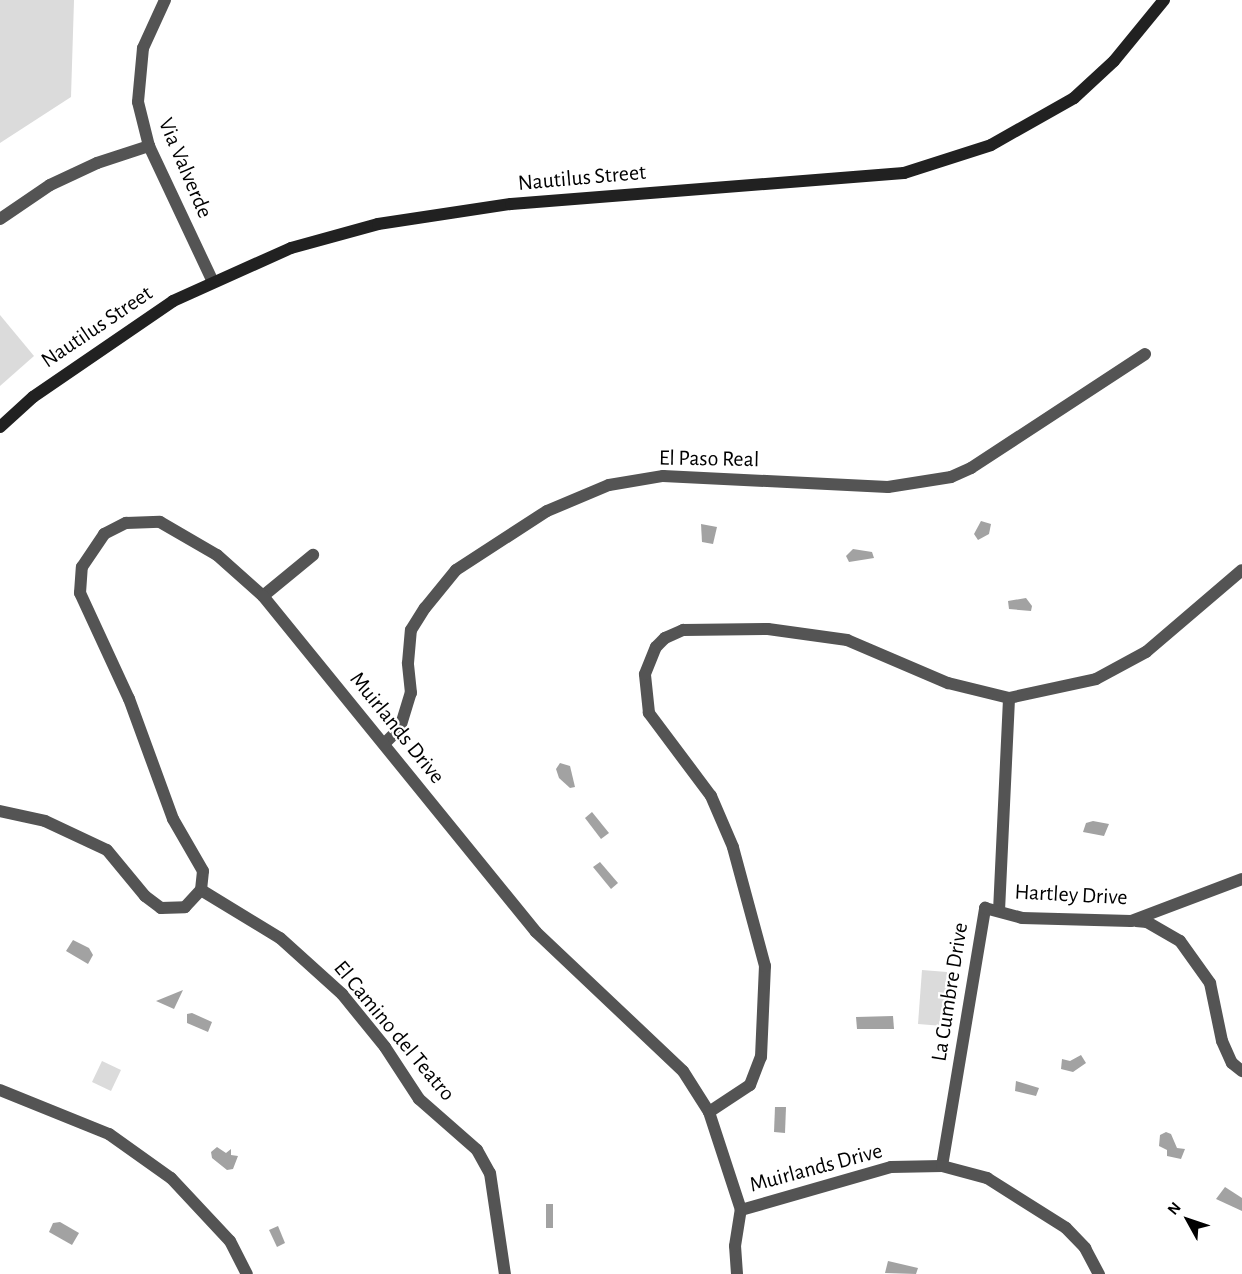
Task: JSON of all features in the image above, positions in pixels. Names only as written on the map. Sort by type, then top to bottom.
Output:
[{"type":"main road","name":"Nautilus Street","points":[[0,427],[33,397],[104,345],[212,280],[291,248],[378,224],[511,204],[904,173],[991,145],[1074,98],[1114,61],[1164,0]]},
{"type":"street","name":"Via Valverde","points":[[165,0],[143,48],[138,102],[149,146],[212,280]]},
{"type":"street","points":[[0,219],[50,185],[97,163],[149,146]]},
{"type":"street","name":"El Paso Real","points":[[384,744],[399,728],[411,693],[408,663],[411,630],[425,608],[456,570],[547,511],[609,485],[663,476],[888,487],[951,477],[971,468],[1145,354]]},
{"type":"street","name":"Muirlands Drive","points":[[201,890],[203,871],[173,819],[129,699],[84,609],[80,592],[82,567],[104,534],[126,523],[160,522],[217,555],[263,596],[536,932],[683,1071],[709,1112],[741,1210],[891,1167],[942,1166],[987,1178],[1066,1227],[1085,1248],[1099,1274]]},
{"type":"street","points":[[263,596],[313,555]]},
{"type":"street","points":[[709,1112],[750,1085],[761,1056],[765,966],[733,847],[711,796],[649,713],[645,674],[656,647],[683,630],[768,629],[847,640],[948,682],[1009,698],[1096,679],[1146,652],[1242,570]]},
{"type":"street","name":"La Cumbre Drive","points":[[942,1166],[985,908],[999,911],[1009,698]]},
{"type":"street","points":[[0,811],[45,821],[107,850],[145,896],[161,908],[185,907],[201,890]]},
{"type":"street","name":"Hartley Drive","points":[[999,911],[1022,918],[1131,921],[1242,879]]},
{"type":"street","name":"El Camino del Teatro","points":[[201,890],[280,938],[342,994],[385,1047],[419,1099],[477,1150],[490,1173],[505,1274]]},
{"type":"street","points":[[1131,921],[1147,922],[1180,941],[1210,983],[1222,1041],[1232,1063],[1242,1071]]},
{"type":"street","points":[[0,1090],[109,1134],[171,1178],[230,1241],[247,1274]]},
{"type":"street","points":[[737,1274],[735,1246],[741,1210]]},
{"type":"shaded area","points":[[0,0],[74,0],[71,97],[0,143]]},
{"type":"shaded area","points":[[0,315],[34,356],[0,386]]},
{"type":"shaded area","points":[[981,521],[991,524],[989,534],[978,540],[974,534]]},
{"type":"shaded area","points":[[701,524],[717,527],[713,544],[702,542]]},
{"type":"shaded area","points":[[853,549],[872,552],[874,558],[849,562],[846,556]]},
{"type":"shaded area","points":[[1026,598],[1032,606],[1031,611],[1009,609],[1008,601]]},
{"type":"shaded area","points":[[560,763],[570,766],[575,787],[570,788],[559,778],[556,769]]},
{"type":"shaded area","points":[[592,812],[609,833],[601,839],[585,818]]},
{"type":"shaded area","points":[[1093,821],[1109,824],[1104,836],[1083,832],[1086,823]]},
{"type":"shaded area","points":[[600,862],[618,883],[611,889],[593,867]]},
{"type":"shaded area","points":[[73,940],[89,948],[93,955],[88,964],[66,951]]},
{"type":"shaded area","points":[[922,970],[947,972],[943,1026],[918,1024]]},
{"type":"shaded area","points":[[183,990],[174,1009],[156,1001]]},
{"type":"shaded area","points":[[192,1013],[212,1022],[208,1032],[187,1023],[187,1014]]},
{"type":"shaded area","points":[[893,1016],[894,1029],[857,1029],[856,1017]]},
{"type":"shaded area","points":[[1081,1055],[1086,1063],[1073,1072],[1061,1069],[1062,1059],[1070,1061]]},
{"type":"shaded area","points":[[102,1061],[121,1070],[111,1091],[92,1082]]},
{"type":"shaded area","points":[[1016,1081],[1039,1088],[1036,1096],[1015,1091]]},
{"type":"shaded area","points":[[775,1107],[786,1107],[785,1133],[774,1132]]},
{"type":"shaded area","points":[[1166,1132],[1171,1134],[1177,1148],[1185,1149],[1181,1159],[1167,1156],[1167,1150],[1159,1146],[1160,1135]]},
{"type":"shaded area","points":[[217,1147],[226,1153],[231,1149],[231,1155],[238,1156],[233,1169],[227,1170],[212,1158],[211,1152]]},
{"type":"shaded area","points":[[1225,1187],[1242,1198],[1242,1211],[1216,1199]]},
{"type":"shaded area","points":[[546,1204],[553,1204],[553,1228],[546,1228]]},
{"type":"shaded area","points":[[60,1222],[79,1233],[72,1245],[49,1232],[53,1223]]},
{"type":"shaded area","points":[[278,1226],[285,1243],[277,1247],[269,1230]]},
{"type":"shaded area","points":[[888,1261],[918,1268],[916,1274],[885,1273]]}]
